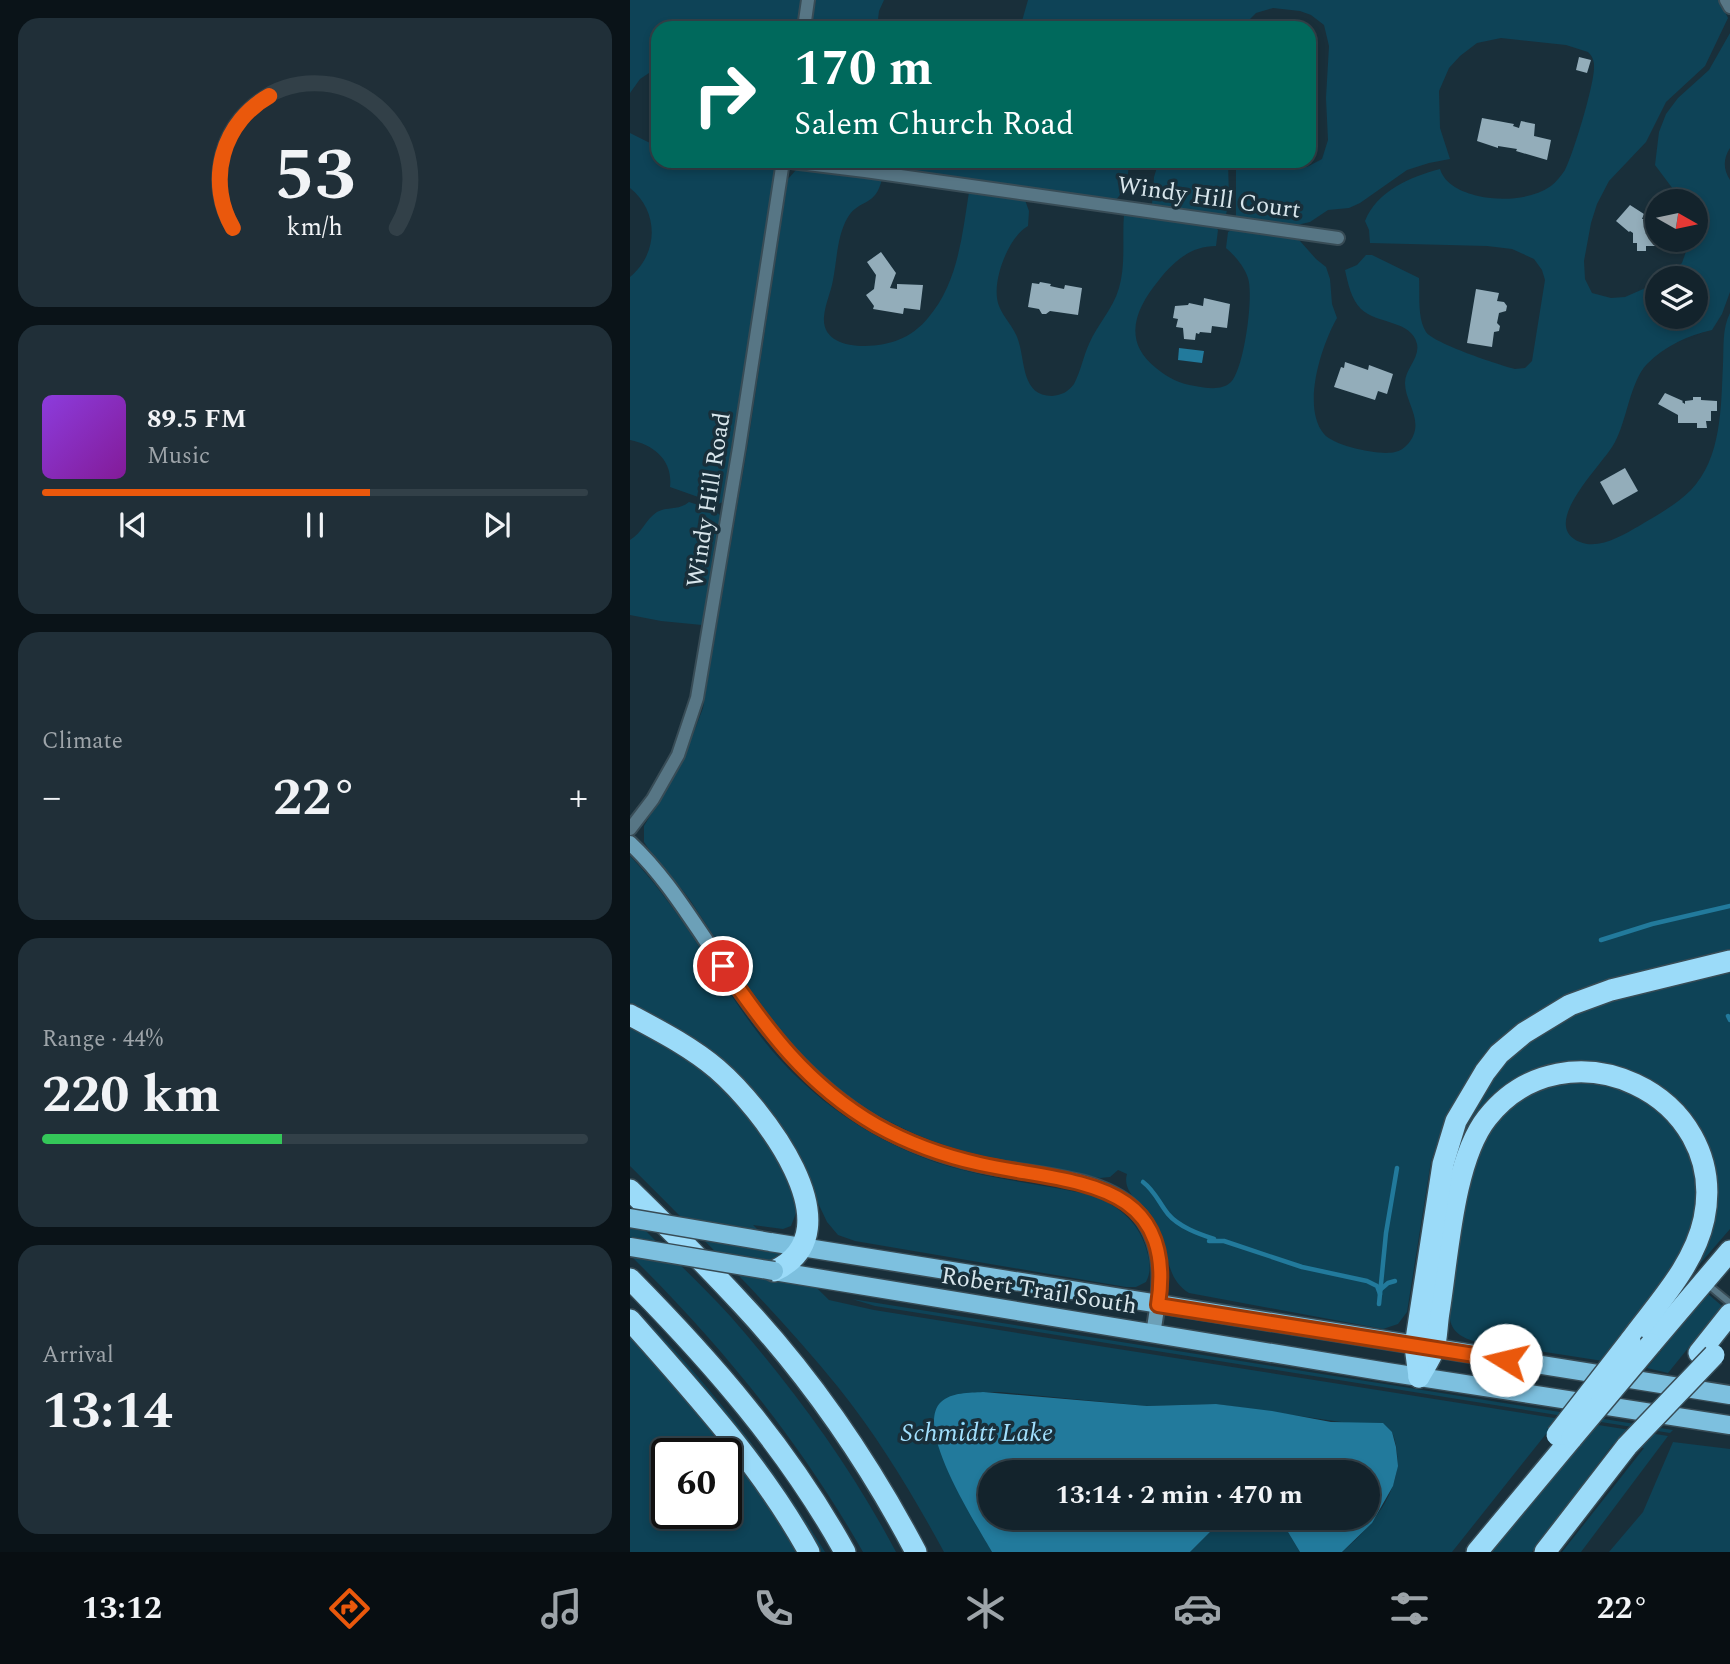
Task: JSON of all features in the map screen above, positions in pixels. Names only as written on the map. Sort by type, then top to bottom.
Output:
[{"type":"highway","points":[[1424,1348],[1445,1153],[1462,1108],[1492,1063],[1524,1033],[1570,1004],[1611,990],[1730,961]]},
{"type":"highway","points":[[630,1015],[704,1059],[726,1077],[762,1118],[785,1154],[805,1200],[808,1223],[794,1264]]},
{"type":"highway","points":[[1419,1377],[1458,1188],[1473,1139],[1493,1111],[1515,1092],[1542,1079],[1581,1072],[1619,1077],[1642,1086],[1661,1098],[1692,1135],[1706,1178],[1705,1217],[1695,1247],[1670,1288],[1564,1437],[1477,1552]]},
{"type":"highway","points":[[630,1190],[749,1311],[802,1375],[932,1552]]},
{"type":"highway","points":[[1468,1552],[1564,1437],[1651,1344],[1730,1251]]},
{"type":"highway","points":[[630,1279],[695,1346],[748,1408],[791,1466],[845,1552]]},
{"type":"highway","points":[[1545,1552],[1627,1446],[1706,1354],[1730,1314]]},
{"type":"highway","points":[[630,1320],[745,1453],[809,1552]]},
{"type":"highway","points":[[1706,1354],[1730,1337]]},
{"type":"highway","points":[[856,1451],[916,1552]]},
{"type":"main road","name":"Robert Trail South","points":[[630,1218],[769,1242],[794,1264],[1153,1334],[1730,1425]]},
{"type":"main road","name":"Robert Trail South","points":[[630,1247],[1158,1305],[1730,1395]]},
{"type":"street","points":[[805,21],[808,0]]},
{"type":"street","points":[[1726,0],[1730,7]]},
{"type":"street","name":"Windy Hill Road","points":[[630,830],[653,799],[678,755],[697,698],[782,168]]},
{"type":"street","name":"Windy Hill Court","points":[[840,168],[1338,238]]},
{"type":"street","points":[[630,843],[670,889],[766,1028],[817,1083],[876,1125],[924,1147],[982,1165],[1101,1188],[1119,1197],[1140,1216],[1153,1238],[1161,1272],[1153,1334]]},
{"type":"lane","points":[[1704,1282],[1730,1303]]},
{"type":"shaded area","points":[[630,0],[801,0],[797,21],[651,21],[651,72],[640,79],[630,93]]},
{"type":"shaded area","points":[[816,0],[884,0],[878,21],[812,21]]},
{"type":"shaded area","points":[[1028,0],[1719,0],[1728,18],[1705,66],[1666,102],[1646,142],[1609,181],[1591,223],[1584,261],[1585,279],[1592,293],[1611,298],[1625,297],[1645,288],[1645,329],[1708,329],[1708,266],[1679,266],[1686,252],[1708,252],[1708,189],[1673,189],[1655,165],[1659,132],[1666,114],[1678,98],[1709,70],[1730,33],[1730,148],[1725,164],[1730,180],[1730,292],[1722,314],[1712,330],[1686,338],[1669,347],[1641,372],[1615,442],[1577,494],[1566,522],[1569,534],[1580,542],[1603,543],[1639,526],[1691,490],[1709,463],[1718,431],[1724,338],[1730,313],[1730,952],[1573,995],[1445,1122],[1431,1161],[1407,1312],[1398,1324],[1383,1329],[1189,1293],[1175,1279],[1156,1224],[1131,1194],[1126,1181],[1127,1174],[1118,1170],[1110,1177],[1100,1178],[963,1151],[898,1126],[859,1103],[825,1077],[795,1047],[767,1013],[679,885],[644,842],[644,826],[684,758],[703,708],[747,449],[788,179],[796,170],[882,179],[871,199],[857,207],[844,224],[824,317],[825,328],[831,337],[852,345],[877,345],[898,340],[914,331],[928,318],[946,290],[952,274],[961,242],[969,192],[1025,200],[1029,211],[1028,226],[1008,250],[999,274],[997,297],[1001,311],[1017,338],[1026,377],[1042,395],[1062,394],[1074,384],[1092,337],[1116,296],[1122,270],[1124,214],[1216,227],[1218,230],[1216,246],[1191,252],[1165,273],[1144,302],[1136,325],[1139,347],[1145,358],[1165,375],[1184,384],[1223,387],[1236,375],[1240,363],[1247,332],[1250,287],[1244,269],[1226,248],[1228,232],[1233,229],[1292,237],[1300,241],[1326,267],[1337,318],[1320,359],[1314,408],[1317,422],[1324,434],[1347,446],[1379,453],[1395,452],[1408,444],[1415,430],[1415,418],[1405,383],[1417,349],[1414,336],[1401,326],[1368,314],[1361,309],[1350,291],[1345,270],[1357,265],[1366,255],[1372,255],[1419,278],[1421,320],[1431,337],[1467,353],[1515,369],[1525,368],[1532,361],[1545,280],[1534,259],[1512,249],[1487,246],[1370,243],[1365,221],[1370,210],[1386,193],[1417,176],[1440,169],[1442,175],[1455,187],[1487,198],[1525,197],[1551,186],[1565,170],[1583,119],[1594,62],[1588,52],[1566,45],[1501,38],[1477,43],[1449,68],[1439,91],[1440,128],[1450,159],[1407,170],[1360,203],[1349,208],[1328,210],[1310,222],[1297,225],[1236,217],[1236,168],[1316,168],[1316,162],[1322,159],[1328,140],[1326,98],[1329,46],[1324,25],[1300,11],[1273,8],[1256,13],[1248,21],[1022,21]]},
{"type":"shaded area","points":[[630,133],[651,144],[651,168],[775,168],[723,502],[718,504],[670,487],[669,469],[661,456],[647,446],[630,440],[630,277],[646,256],[652,232],[646,208],[640,197],[630,188]]},
{"type":"shaded area","points":[[888,168],[1128,168],[1126,182],[1116,200]]},
{"type":"shaded area","points":[[1157,168],[1228,168],[1229,199],[1226,215],[1152,205]]},
{"type":"shaded area","points":[[689,502],[714,510],[721,516],[702,625],[630,615],[630,540],[657,512],[681,507]]},
{"type":"shaded area","points":[[630,856],[681,920],[758,1033],[797,1077],[820,1097],[869,1132],[923,1158],[986,1175],[1092,1195],[1112,1205],[1135,1225],[1145,1244],[1150,1265],[1146,1282],[1136,1287],[1126,1287],[855,1241],[838,1235],[827,1222],[793,1150],[630,1005]]},
{"type":"shaded area","points":[[1730,968],[1730,1229],[1698,1266],[1695,1263],[1714,1201],[1656,1086],[1528,1077],[1453,1176],[1452,1155],[1457,1138],[1484,1086],[1520,1046],[1585,1006]]},
{"type":"shaded area","points":[[630,1022],[655,1035],[733,1092],[777,1154],[796,1197],[796,1213],[791,1226],[783,1229],[753,1225],[829,1300],[874,1310],[1668,1436],[1581,1552],[1562,1552],[1644,1448],[1613,1444],[1532,1552],[1491,1552],[1585,1440],[1546,1434],[1452,1552],[1342,1552],[1364,1530],[1380,1530],[1380,1511],[1394,1483],[1397,1467],[1397,1450],[1392,1432],[1216,1404],[1147,1406],[1000,1392],[968,1393],[934,1430],[950,1474],[992,1552],[944,1552],[895,1467],[838,1387],[763,1301],[630,1166]]},
{"type":"shaded area","points":[[1571,1081],[1614,1085],[1656,1108],[1673,1125],[1685,1145],[1694,1167],[1698,1190],[1696,1214],[1682,1254],[1661,1286],[1603,1361],[1473,1341],[1455,1330],[1449,1311],[1465,1198],[1484,1142],[1498,1120],[1516,1102],[1535,1091]]},
{"type":"shaded area","points":[[630,1215],[719,1304],[777,1372],[841,1459],[896,1552],[863,1552],[813,1471],[757,1396],[696,1324],[630,1255]]},
{"type":"shaded area","points":[[1708,1294],[1722,1306],[1668,1373],[1647,1368]]},
{"type":"shaded area","points":[[852,1299],[1673,1430],[1670,1433],[875,1306]]},
{"type":"shaded area","points":[[635,1309],[662,1337],[738,1425],[825,1552],[815,1552],[742,1457],[742,1438],[727,1438],[631,1313]]},
{"type":"shaded area","points":[[630,1329],[723,1438],[651,1438],[651,1529],[742,1529],[742,1465],[803,1552],[630,1552]]},
{"type":"shaded area","points":[[1673,1442],[1730,1449],[1730,1552],[1609,1552],[1643,1512]]},
{"type":"shaded area","points":[[1212,1530],[1287,1530],[1300,1552],[1190,1552]]},
{"type":"water","points":[[1179,348],[1204,351],[1202,363],[1178,360]]},
{"type":"water","name":"Schmidtt Lake","points":[[983,1392],[1147,1406],[1216,1404],[1331,1422],[1383,1423],[1392,1432],[1398,1466],[1393,1486],[1380,1509],[1380,1460],[978,1460],[978,1528],[950,1477],[935,1433],[935,1415],[941,1402],[966,1393]]},
{"type":"water","name":"Schmidtt Lake","points":[[979,1530],[1212,1530],[1190,1552],[992,1552]]},
{"type":"water","name":"Schmidtt Lake","points":[[1287,1530],[1365,1530],[1342,1552],[1300,1552]]},
{"type":"building","points":[[1579,57],[1591,60],[1587,73],[1576,70]]},
{"type":"building","points":[[1482,118],[1514,124],[1513,126],[1519,128],[1521,121],[1535,124],[1534,136],[1551,140],[1547,160],[1516,151],[1517,149],[1498,148],[1477,141]]},
{"type":"building","points":[[1630,205],[1644,214],[1642,219],[1645,219],[1645,251],[1637,251],[1637,243],[1633,243],[1633,233],[1616,221]]},
{"type":"building","points":[[881,252],[896,273],[890,288],[897,289],[897,284],[923,285],[920,310],[904,308],[903,314],[873,309],[874,306],[866,295],[874,289],[876,275],[867,262]]},
{"type":"building","points":[[1040,282],[1064,289],[1065,285],[1082,288],[1078,315],[1050,311],[1042,314],[1039,309],[1028,307],[1032,283]]},
{"type":"building","points":[[1476,289],[1499,293],[1497,301],[1504,302],[1507,306],[1506,311],[1499,313],[1499,331],[1494,332],[1492,347],[1467,343]]},
{"type":"building","points":[[1204,298],[1230,304],[1227,328],[1212,326],[1211,333],[1196,333],[1195,340],[1184,339],[1183,328],[1176,327],[1178,319],[1173,318],[1175,306],[1189,303],[1203,306]]},
{"type":"building","points":[[1345,362],[1368,370],[1369,365],[1393,374],[1387,394],[1378,391],[1375,400],[1334,387]]},
{"type":"building","points":[[1665,393],[1685,404],[1685,401],[1693,400],[1693,397],[1717,401],[1717,411],[1711,411],[1711,421],[1706,421],[1707,428],[1697,428],[1697,423],[1678,423],[1678,415],[1658,404]]},
{"type":"building","points":[[1625,468],[1638,491],[1613,505],[1600,482]]},
{"type":"waterway","points":[[1601,940],[1652,924],[1730,906]]},
{"type":"waterway","points":[[1728,1016],[1730,1020]]},
{"type":"waterway","points":[[1379,1304],[1386,1233],[1397,1168]]},
{"type":"waterway","points":[[1143,1182],[1173,1219],[1190,1230],[1214,1239]]},
{"type":"waterway","points":[[1209,1241],[1224,1241],[1302,1267],[1367,1281],[1377,1286],[1380,1294]]},
{"type":"waterway","points":[[1381,1289],[1395,1281]]},
{"type":"route","points":[[723,966],[766,1028],[791,1058],[828,1092],[876,1125],[940,1153],[982,1165],[1101,1188],[1125,1201],[1148,1227],[1156,1248],[1161,1272],[1158,1305],[1506,1360]]}]
